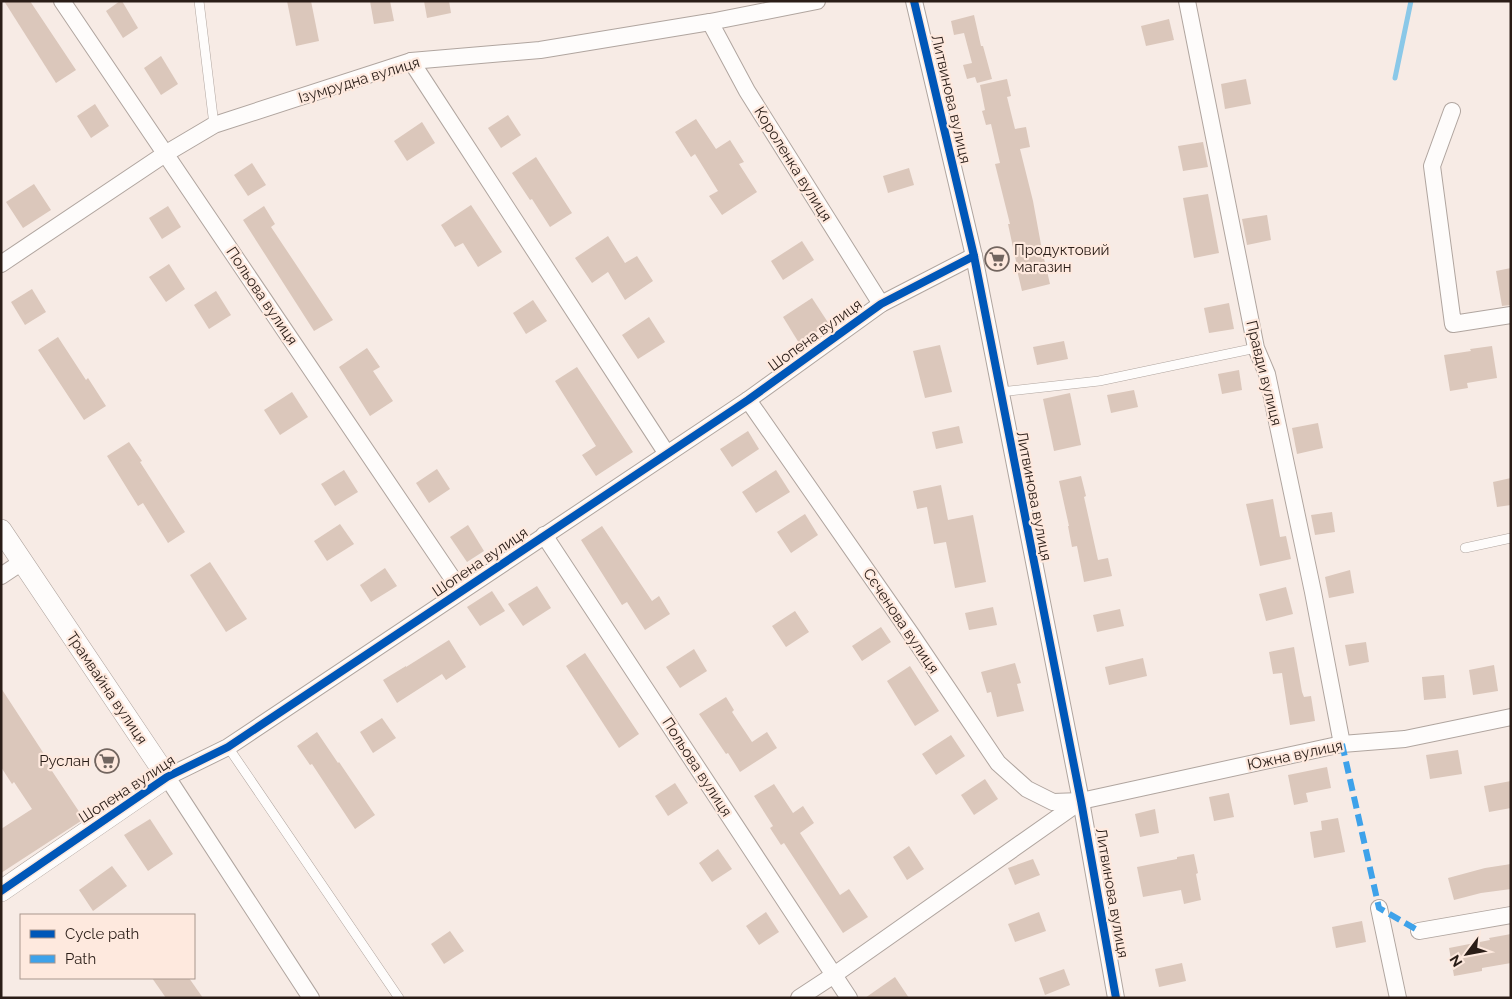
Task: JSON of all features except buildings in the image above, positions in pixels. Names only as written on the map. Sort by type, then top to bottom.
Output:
[{"type":"street","name":"Польова вулиця","points":[[62,1],[461,591]]},
{"type":"street","name":"Ізумрудна вулиця","points":[[1,264],[165,154],[214,126],[411,61],[540,50],[710,22],[817,1]]},
{"type":"street","name":"Литвинова вулиця","points":[[914,1],[974,256],[1082,801],[1116,998]]},
{"type":"street","name":"Правди вулиця","points":[[1187,1],[1256,348],[1267,374],[1311,582],[1342,744]]},
{"type":"street","name":"Короленка вулиця","points":[[710,22],[747,91],[881,304]]},
{"type":"street","points":[[411,61],[666,454]]},
{"type":"street","points":[[1452,111],[1432,166],[1453,324],[1511,315]]},
{"type":"street","name":"Шопена вулиця","points":[[1,890],[167,776],[228,747],[748,400],[881,304],[974,256]]},
{"type":"street","name":"Сєченова вулиця","points":[[748,400],[998,764],[1027,789],[1053,802],[1082,801]]},
{"type":"street","name":"Трамвайна вулиця","points":[[1,530],[167,776],[311,998]]},
{"type":"street","name":"Польова вулиця","points":[[544,535],[849,998]]},
{"type":"street","points":[[1,576],[22,562]]},
{"type":"street","name":"Южна вулиця","points":[[1082,801],[1342,744],[1404,739],[1511,716]]},
{"type":"street","points":[[799,998],[1082,801]]},
{"type":"street","points":[[1379,908],[1398,998]]},
{"type":"street","points":[[1419,931],[1511,915]]},
{"type":"lane","points":[[199,1],[214,126]]},
{"type":"lane","points":[[1000,392],[1099,381],[1256,348]]},
{"type":"lane","points":[[1465,548],[1511,538]]},
{"type":"lane","points":[[228,747],[400,998]]},
{"type":"waterway","points":[[1395,78],[1411,1]]},
{"type":"marked path","points":[[1342,744],[1379,908],[1419,931]]},
{"type":"cycle path","points":[[914,1],[974,256],[1081,801],[1116,998]]},
{"type":"cycle path","points":[[1,891],[167,777],[228,747],[748,400],[881,304],[974,256]]},
{"type":"place","name":"Продуктовий магазин","points":[[997,259]]},
{"type":"place","name":"Руслан","points":[[107,761]]}]
